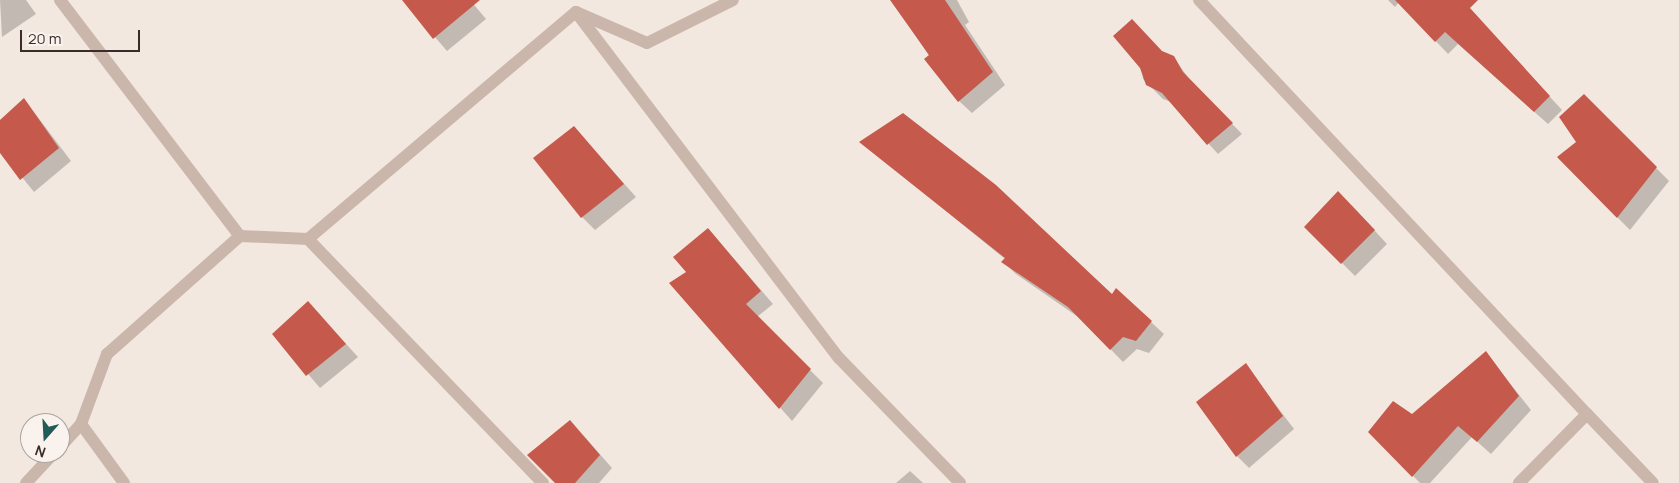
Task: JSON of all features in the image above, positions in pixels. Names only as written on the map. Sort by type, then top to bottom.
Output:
[{"type":"street","points":[[60,0],[240,236]]},
{"type":"street","points":[[576,12],[648,43],[733,0]]},
{"type":"street","points":[[1199,0],[1654,483]]},
{"type":"street","points":[[70,436],[81,424],[107,354],[240,236],[308,238],[576,12]]},
{"type":"street","points":[[576,12],[839,358],[960,483]]},
{"type":"street","points":[[308,238],[543,483]]},
{"type":"street","points":[[1519,483],[1587,414]]},
{"type":"street","points":[[81,424],[124,483]]},
{"type":"street","points":[[26,483],[45,463]]},
{"type":"building","points":[[402,0],[480,0],[433,39]]},
{"type":"building","points":[[890,0],[945,0],[993,72],[958,102],[924,59],[929,55]]},
{"type":"building","points":[[1395,0],[1478,0],[1470,8],[1550,96],[1534,112],[1445,32],[1435,42]]},
{"type":"building","points":[[1132,19],[1162,51],[1174,56],[1183,72],[1233,123],[1207,145],[1162,93],[1146,85],[1140,68],[1113,36]]},
{"type":"building","points":[[1584,94],[1657,167],[1617,218],[1557,157],[1576,142],[1559,117]]},
{"type":"building","points":[[24,98],[59,148],[20,180],[0,153],[0,120]]},
{"type":"building","points":[[903,113],[996,185],[1112,294],[1116,288],[1152,321],[1136,341],[1123,337],[1110,350],[1068,307],[1001,262],[1005,258],[859,142]]},
{"type":"building","points":[[574,126],[624,184],[581,218],[533,158]]},
{"type":"building","points":[[1338,191],[1375,230],[1341,264],[1304,227]]},
{"type":"building","points":[[708,228],[761,291],[746,304],[811,369],[779,409],[669,283],[686,272],[673,257]]},
{"type":"building","points":[[308,301],[346,344],[306,376],[272,334]]},
{"type":"building","points":[[1486,351],[1519,396],[1477,442],[1458,426],[1412,477],[1368,432],[1393,401],[1412,414]]},
{"type":"building","points":[[1246,363],[1283,416],[1236,457],[1196,402]]},
{"type":"building","points":[[570,420],[600,455],[575,483],[555,483],[527,455]]}]
